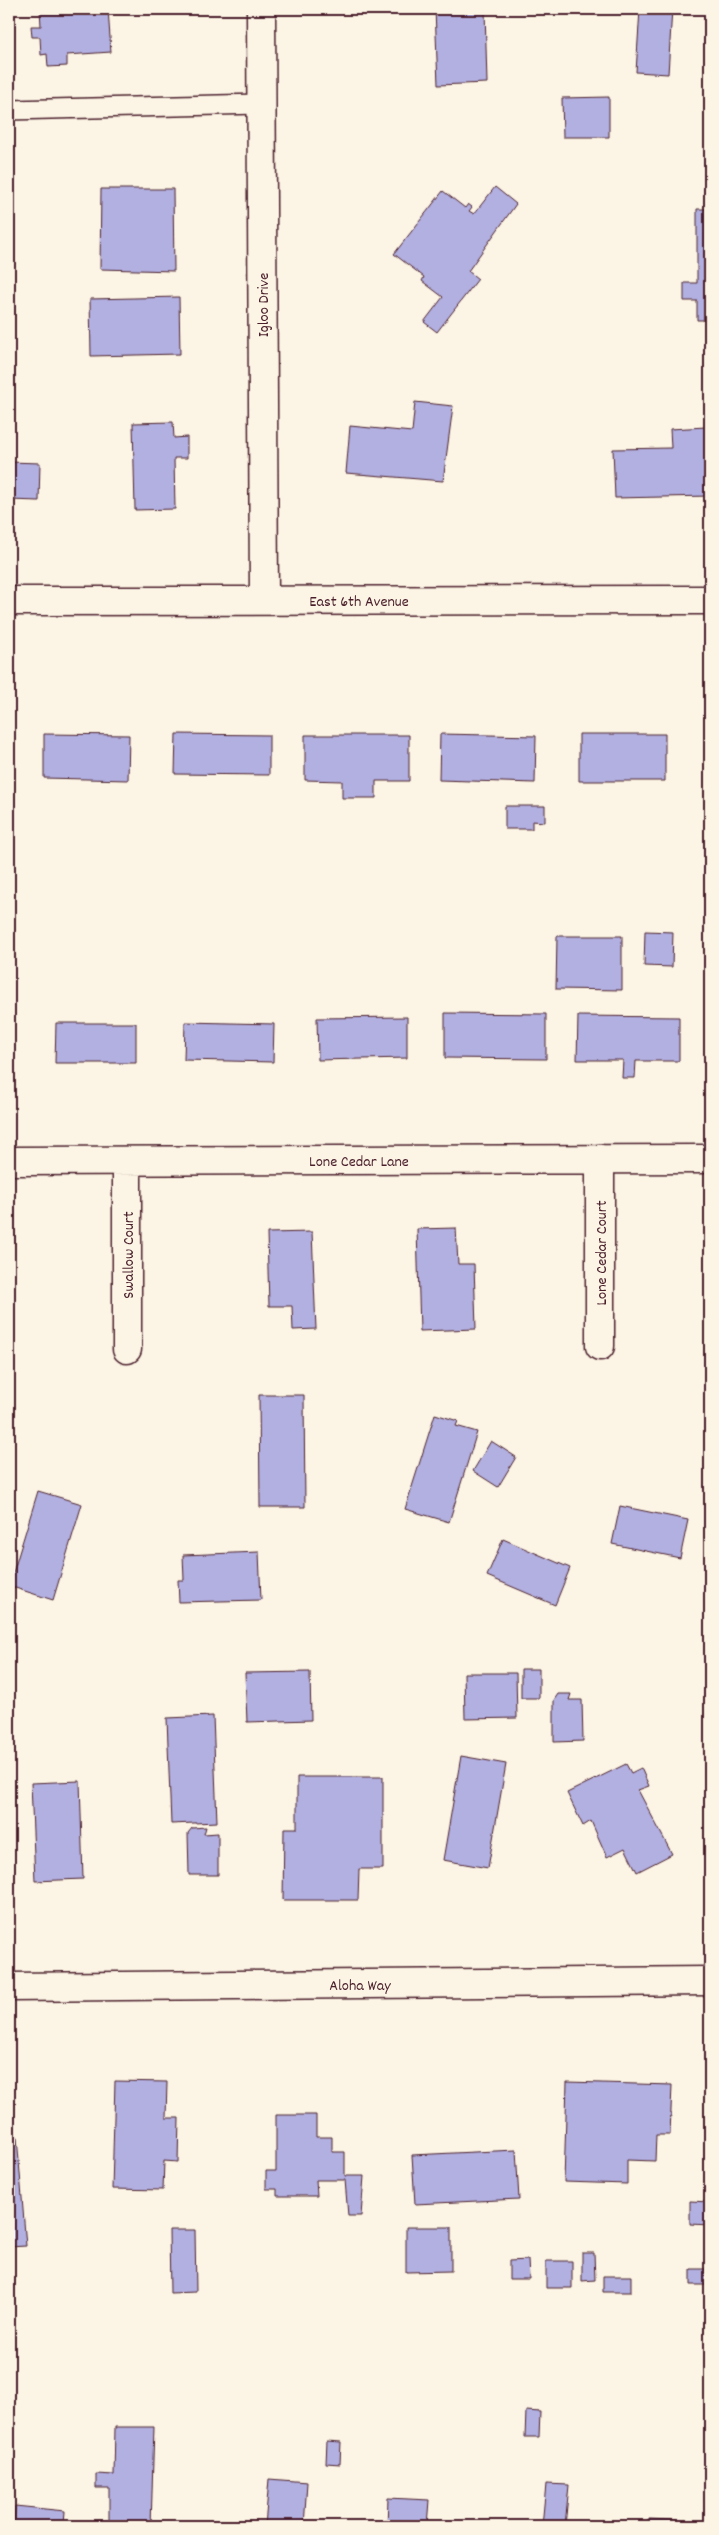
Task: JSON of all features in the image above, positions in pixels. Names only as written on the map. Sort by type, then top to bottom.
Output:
[{"type":"street","name":"Igloo Drive","points":[[261,9],[264,600]]},
{"type":"street","name":"East 6th Avenue","points":[[9,601],[710,600]]},
{"type":"street","name":"Lone Cedar Court","points":[[600,1159],[600,1346]]},
{"type":"street","name":"Lone Cedar Lane","points":[[9,1161],[710,1159]]},
{"type":"street","name":"Swallow Court","points":[[127,1160],[127,1349]]},
{"type":"street","name":"Aloha Way","points":[[9,1987],[710,1981]]},
{"type":"lane","points":[[9,110],[260,104]]},
{"type":"building","points":[[40,9],[108,9],[111,52],[67,55],[67,66],[48,67],[47,54],[41,55],[40,37],[32,37],[31,26],[41,26]]},
{"type":"building","points":[[435,9],[485,9],[487,83],[438,85]]},
{"type":"building","points":[[640,9],[672,9],[668,74],[636,72]]},
{"type":"building","points":[[609,97],[609,137],[563,137],[562,98]]},
{"type":"building","points":[[495,187],[516,204],[468,271],[478,279],[437,332],[424,322],[443,297],[422,281],[424,277],[394,254],[443,191],[465,208],[468,204],[472,207],[469,211],[474,214]]},
{"type":"building","points":[[101,189],[173,189],[174,271],[100,269]]},
{"type":"building","points":[[697,209],[710,209],[710,320],[697,320],[697,301],[684,301],[684,283],[697,283]]},
{"type":"building","points":[[179,297],[180,354],[91,356],[90,299]]},
{"type":"building","points":[[415,402],[453,406],[443,481],[346,473],[350,426],[412,432]]},
{"type":"building","points":[[173,422],[174,438],[187,437],[187,458],[174,458],[175,509],[135,510],[133,423]]},
{"type":"building","points":[[706,427],[706,448],[710,448],[710,496],[615,498],[613,449],[671,448],[670,429]]},
{"type":"building","points":[[9,462],[40,463],[39,501],[9,500]]},
{"type":"building","points":[[44,734],[129,735],[128,780],[44,778]]},
{"type":"building","points":[[176,734],[269,735],[269,775],[175,774]]},
{"type":"building","points":[[440,734],[536,736],[535,783],[439,780]]},
{"type":"building","points":[[579,734],[665,734],[665,781],[579,781]]},
{"type":"building","points":[[305,735],[409,735],[409,781],[376,781],[376,798],[342,798],[342,781],[305,780]]},
{"type":"building","points":[[505,806],[545,806],[545,822],[532,821],[532,829],[505,829]]},
{"type":"building","points":[[645,931],[673,932],[672,967],[644,966]]},
{"type":"building","points":[[557,936],[622,936],[622,990],[556,989]]},
{"type":"building","points":[[445,1013],[546,1014],[546,1059],[445,1058]]},
{"type":"building","points":[[578,1016],[679,1017],[679,1061],[636,1061],[635,1078],[622,1078],[623,1060],[577,1060]]},
{"type":"building","points":[[407,1017],[407,1058],[318,1060],[317,1018]]},
{"type":"building","points":[[185,1022],[274,1024],[273,1062],[184,1060]]},
{"type":"building","points":[[56,1023],[136,1023],[136,1063],[55,1063]]},
{"type":"building","points":[[456,1228],[458,1264],[474,1264],[476,1329],[420,1331],[417,1229]]},
{"type":"building","points":[[312,1232],[316,1329],[293,1330],[292,1306],[269,1306],[267,1233]]},
{"type":"building","points":[[259,1395],[304,1395],[305,1507],[260,1507]]},
{"type":"building","points":[[435,1414],[458,1421],[456,1426],[477,1432],[449,1522],[405,1509]]},
{"type":"building","points":[[491,1441],[516,1457],[498,1487],[473,1471]]},
{"type":"building","points":[[38,1491],[82,1504],[53,1600],[9,1586]]},
{"type":"building","points":[[620,1506],[688,1520],[680,1558],[612,1544]]},
{"type":"building","points":[[503,1539],[570,1568],[555,1605],[487,1576]]},
{"type":"building","points":[[259,1552],[261,1600],[179,1602],[178,1580],[184,1580],[183,1555]]},
{"type":"building","points":[[521,1669],[539,1669],[539,1698],[521,1698]]},
{"type":"building","points":[[310,1672],[311,1720],[247,1722],[245,1673]]},
{"type":"building","points":[[464,1673],[516,1673],[517,1718],[465,1719]]},
{"type":"building","points":[[558,1694],[571,1694],[569,1700],[582,1700],[583,1741],[554,1742],[554,1700]]},
{"type":"building","points":[[213,1716],[217,1822],[171,1824],[167,1718]]},
{"type":"building","points":[[461,1756],[506,1764],[488,1868],[443,1860]]},
{"type":"building","points":[[626,1764],[631,1773],[641,1768],[649,1786],[638,1790],[672,1854],[637,1872],[625,1848],[607,1857],[591,1821],[583,1826],[567,1793]]},
{"type":"building","points":[[297,1777],[383,1777],[383,1869],[359,1869],[358,1900],[283,1900],[284,1828],[297,1828]]},
{"type":"building","points":[[80,1781],[83,1879],[35,1881],[31,1783]]},
{"type":"building","points":[[206,1827],[204,1834],[218,1833],[218,1875],[189,1875],[188,1833],[192,1828]]},
{"type":"building","points":[[115,2081],[167,2082],[166,2118],[179,2118],[178,2162],[164,2161],[163,2190],[112,2189]]},
{"type":"building","points":[[567,2082],[672,2085],[670,2135],[656,2135],[655,2161],[627,2160],[627,2184],[564,2182]]},
{"type":"building","points":[[276,2115],[316,2115],[316,2137],[332,2137],[332,2152],[345,2152],[345,2176],[364,2176],[361,2216],[348,2216],[345,2180],[316,2180],[317,2196],[277,2196],[277,2189],[266,2189],[266,2171],[276,2171]]},
{"type":"building","points":[[17,2137],[26,2246],[9,2247],[9,2138]]},
{"type":"building","points":[[516,2150],[519,2199],[415,2204],[412,2155]]},
{"type":"building","points":[[690,2201],[710,2202],[710,2225],[690,2224]]},
{"type":"building","points":[[406,2227],[451,2227],[451,2271],[406,2272]]},
{"type":"building","points":[[169,2230],[195,2230],[196,2292],[170,2293]]},
{"type":"building","points":[[582,2253],[594,2253],[595,2280],[582,2281]]},
{"type":"building","points":[[528,2260],[529,2279],[509,2279],[509,2261]]},
{"type":"building","points":[[546,2261],[572,2261],[572,2288],[546,2288]]},
{"type":"building","points":[[691,2269],[710,2269],[710,2285],[691,2285]]},
{"type":"building","points":[[603,2276],[631,2276],[631,2292],[603,2292]]},
{"type":"building","points":[[526,2411],[540,2412],[539,2437],[525,2437]]},
{"type":"building","points":[[115,2427],[154,2427],[151,2526],[109,2526],[109,2488],[96,2488],[96,2474],[114,2475]]},
{"type":"building","points":[[327,2441],[341,2442],[340,2464],[326,2463]]},
{"type":"building","points":[[269,2479],[307,2482],[304,2526],[265,2526]]},
{"type":"building","points":[[546,2484],[569,2485],[565,2526],[542,2526]]},
{"type":"building","points":[[388,2498],[429,2500],[427,2526],[387,2526]]},
{"type":"building","points":[[15,2506],[65,2511],[64,2526],[14,2526]]},
{"type":"building","points":[[648,2519],[693,2521],[693,2526],[647,2526]]}]
